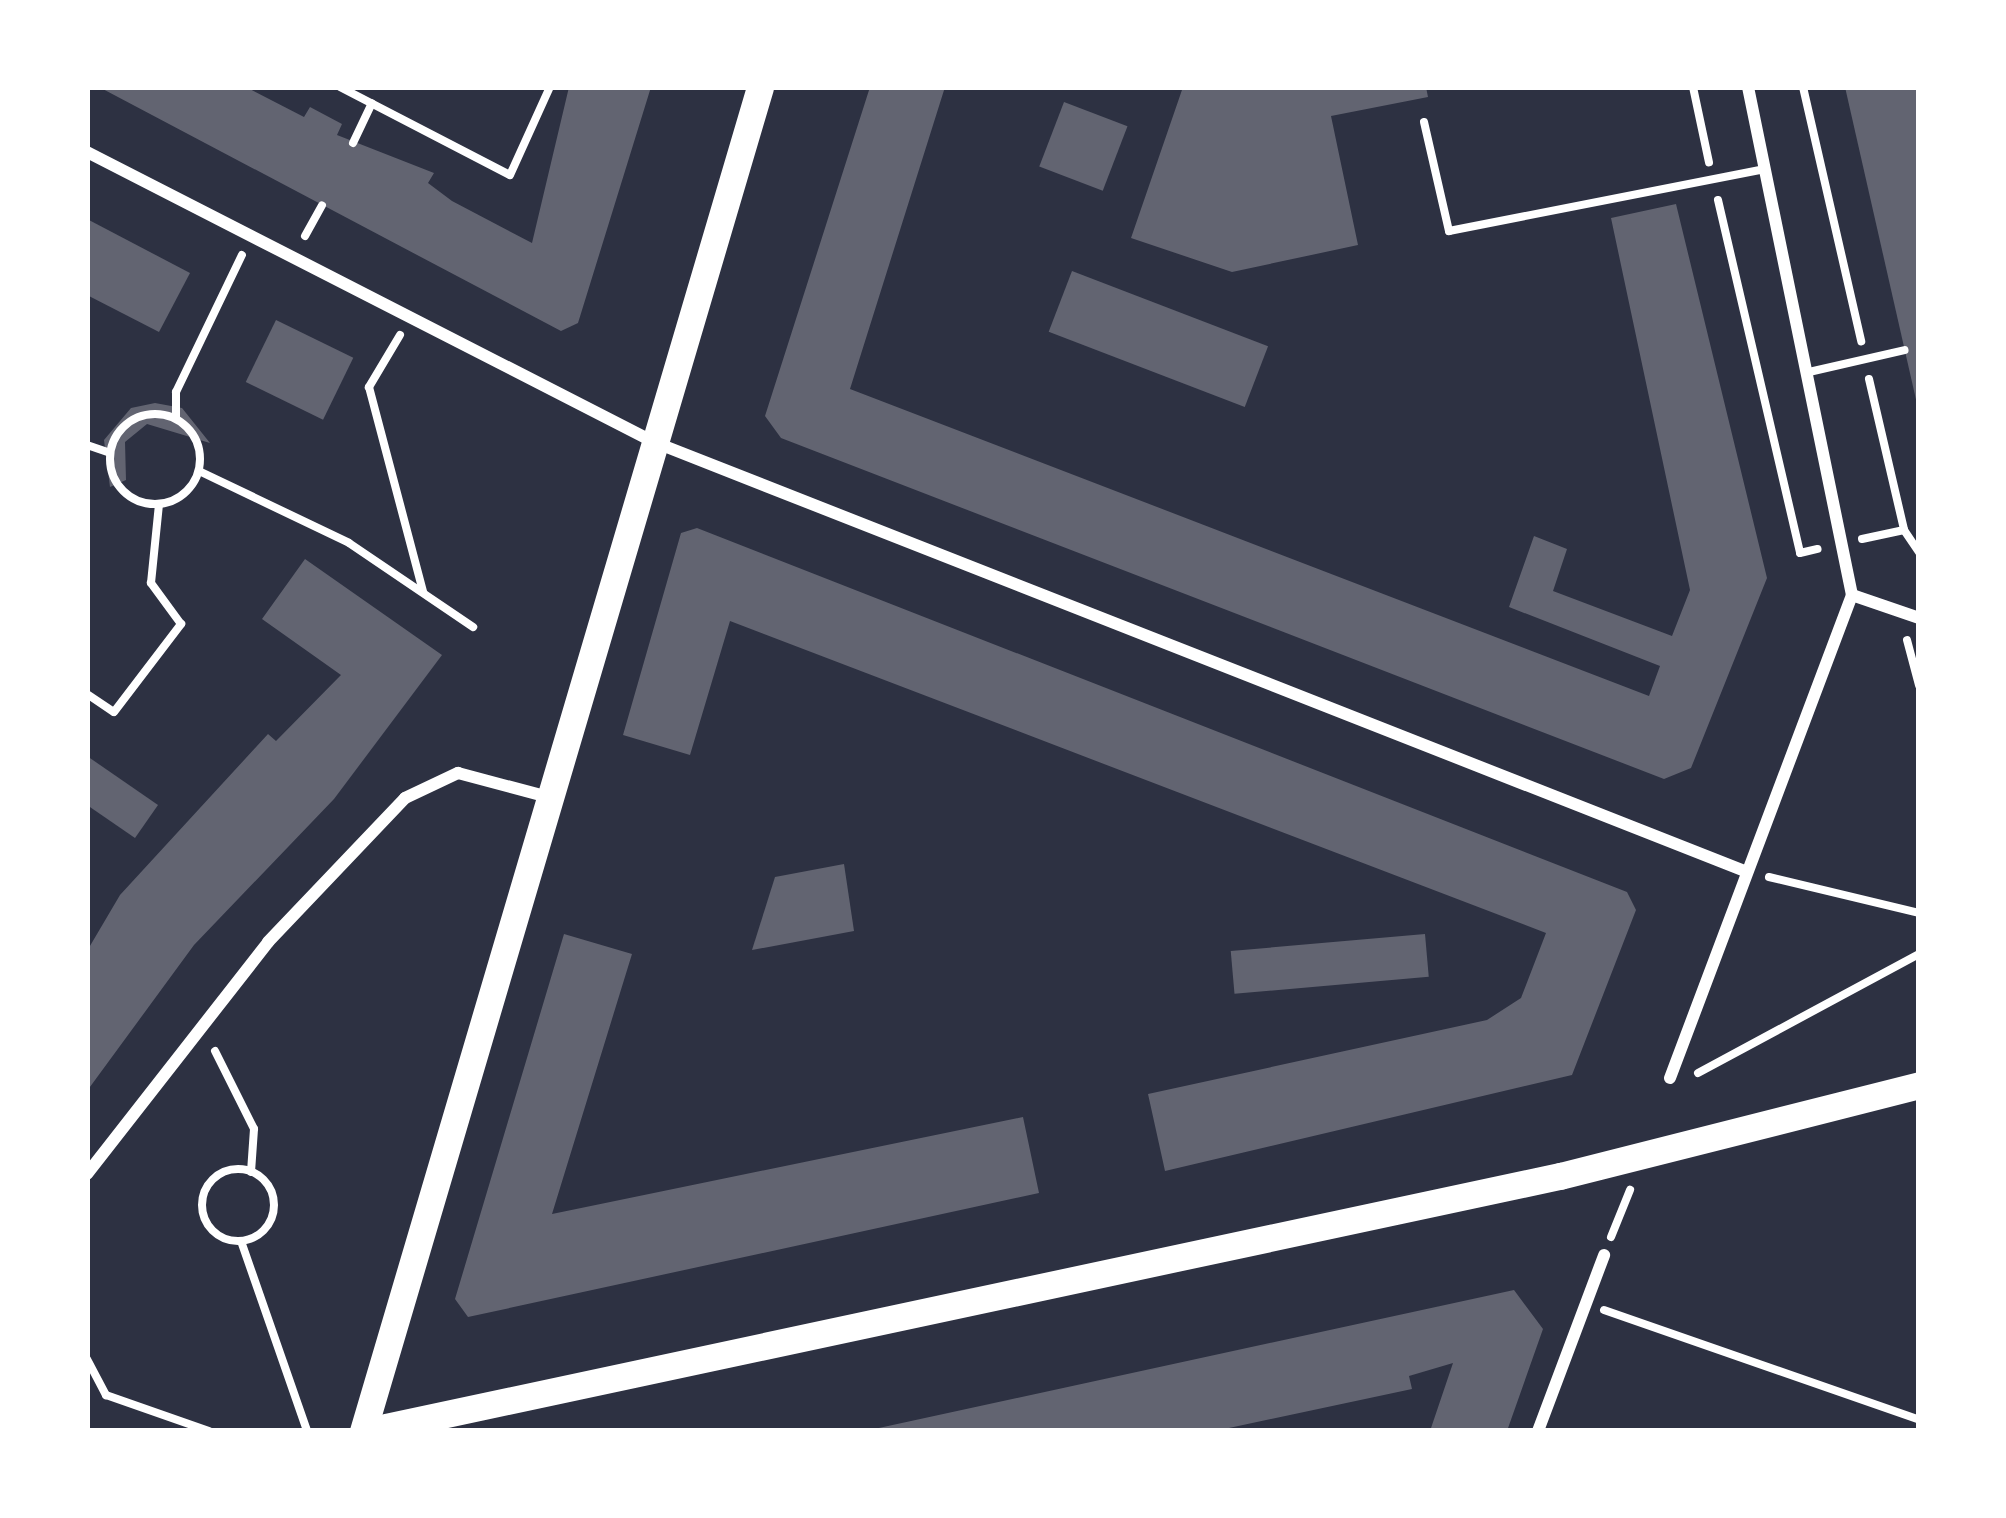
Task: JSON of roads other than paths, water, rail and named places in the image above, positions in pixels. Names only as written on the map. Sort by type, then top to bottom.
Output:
[{"type":"main road","points":[[760,87],[365,1431],[1642,1157],[1919,1085]]},
{"type":"street","points":[[1670,1078],[1852,595],[1748,87]]},
{"type":"street","points":[[87,152],[653,442],[1745,872]]},
{"type":"street","points":[[1852,595],[1919,618]]},
{"type":"street","points":[[87,1174],[202,1023],[379,824],[437,776],[549,797]]},
{"type":"street","points":[[1538,1431],[1604,1256]]},
{"type":"lane","points":[[1424,122],[1449,231],[1766,169]]},
{"type":"lane","points":[[1809,372],[1905,350]]}]
